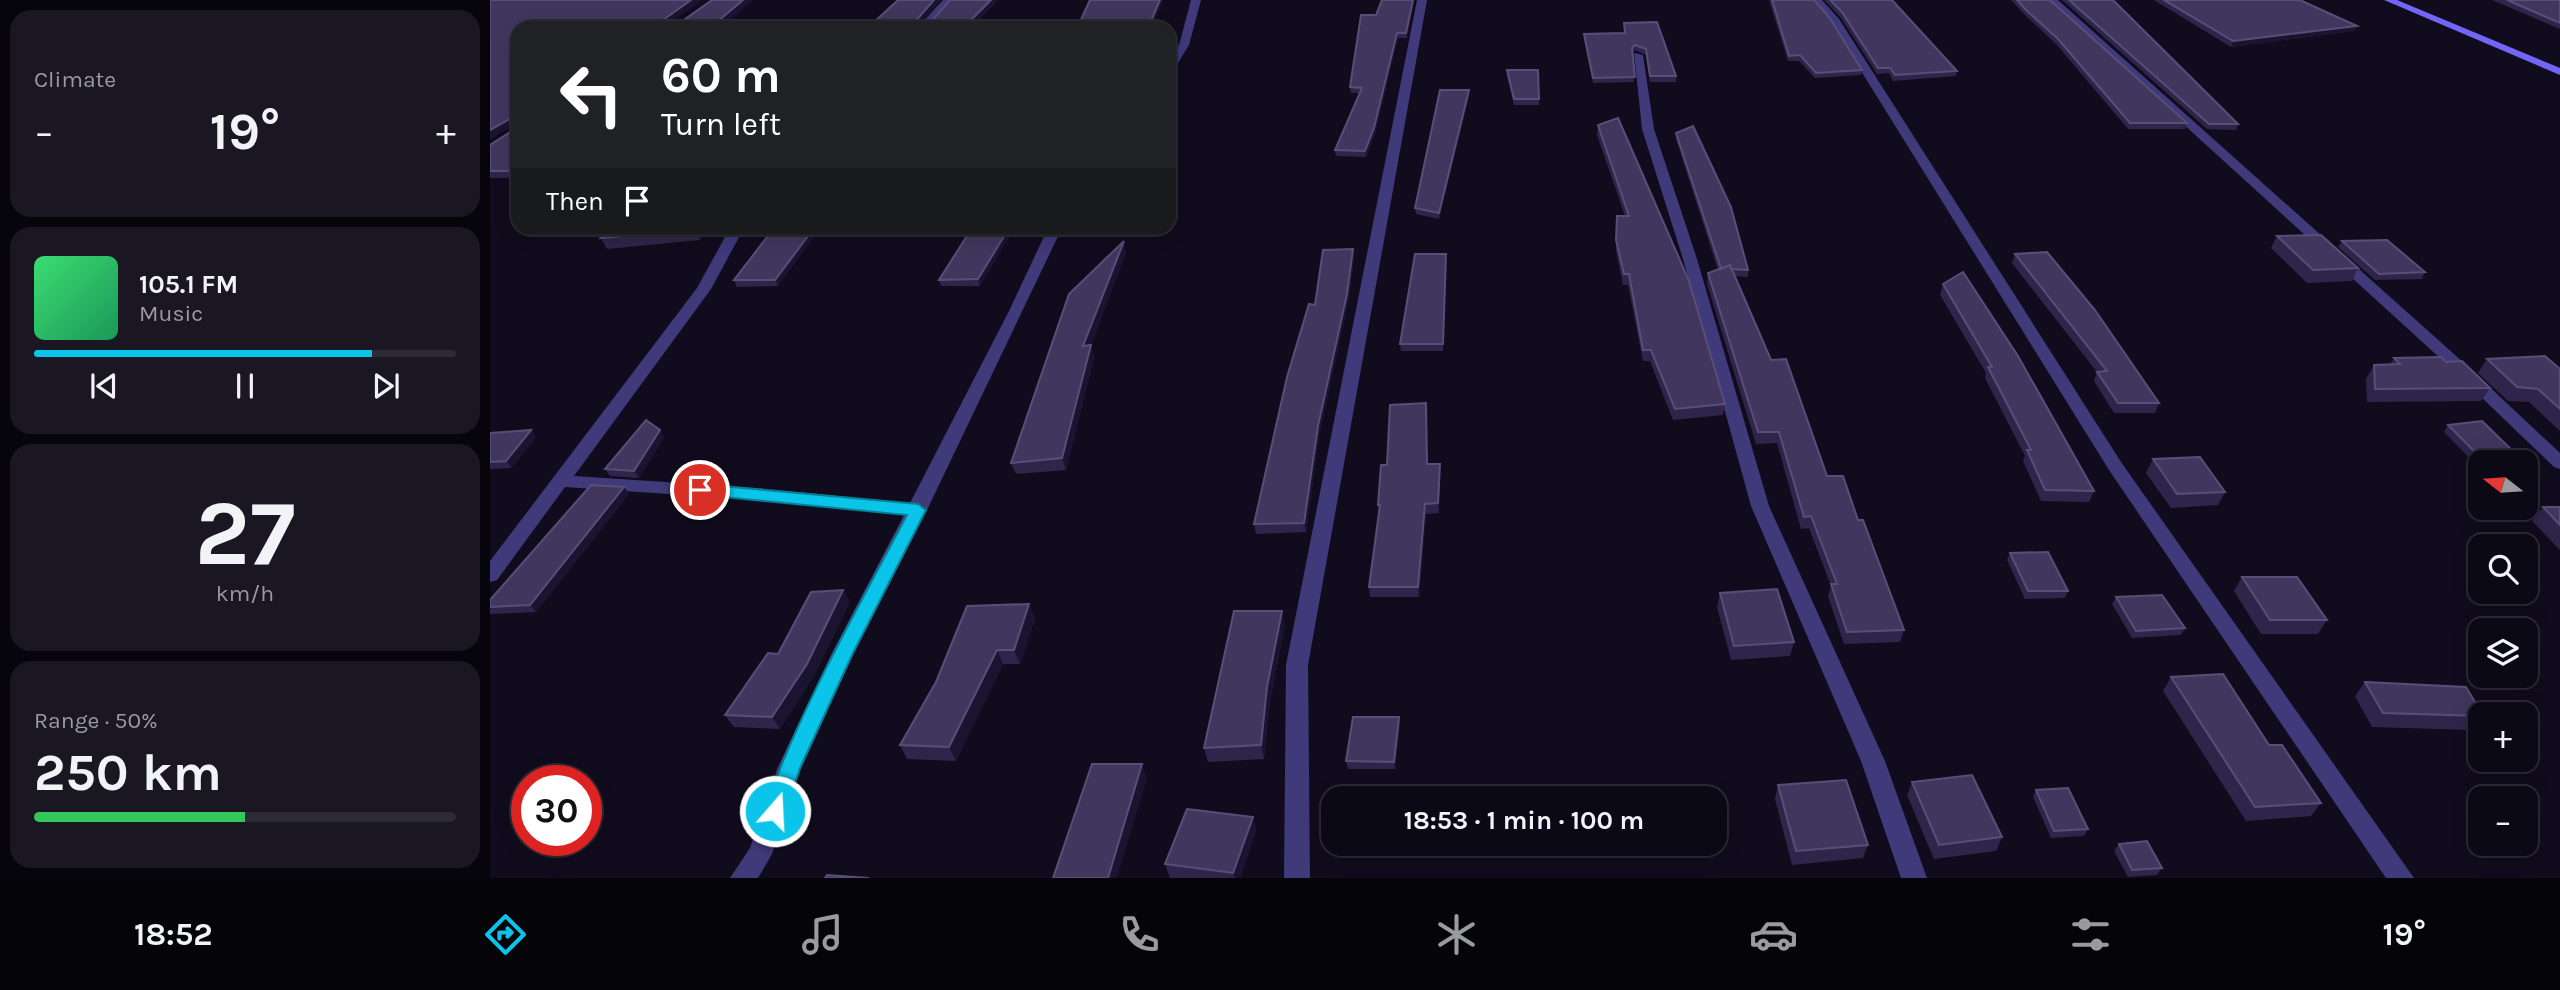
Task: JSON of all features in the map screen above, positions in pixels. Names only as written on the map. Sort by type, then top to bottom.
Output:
[{"type":"main road","points":[[2389,0],[2560,72]]},
{"type":"street","points":[[929,21],[949,0]]},
{"type":"street","points":[[1176,58],[1184,45],[1196,0]]},
{"type":"street","points":[[1297,878],[1297,665],[1422,0]]},
{"type":"street","points":[[1817,0],[1834,19],[2115,466],[2401,878]]},
{"type":"street","points":[[2052,0],[2448,357],[2560,463]]},
{"type":"street","points":[[1638,55],[1648,130],[1690,259],[1760,506],[1873,761],[1914,878]]},
{"type":"street","points":[[490,575],[704,289],[733,235]]},
{"type":"street","points":[[743,878],[760,855],[789,768],[842,655],[918,510],[1052,235]]},
{"type":"street","points":[[561,481],[756,494],[918,510]]},
{"type":"building","points":[[490,0],[691,0],[663,21],[511,21],[511,118],[490,130]]},
{"type":"building","points":[[712,0],[743,0],[718,21],[682,21]]},
{"type":"building","points":[[898,0],[934,0],[916,21],[875,21]]},
{"type":"building","points":[[950,0],[991,0],[970,21],[932,21]]},
{"type":"building","points":[[1090,0],[1160,0],[1151,21],[1080,21]]},
{"type":"building","points":[[1382,0],[1413,0],[1406,33],[1397,33],[1374,128],[1365,151],[1335,150],[1362,88],[1350,87],[1361,15],[1376,15]]},
{"type":"building","points":[[1772,0],[1814,0],[1829,17],[1862,70],[1816,73],[1800,55],[1789,56]]},
{"type":"building","points":[[1830,0],[1892,0],[1957,71],[1895,75],[1890,68],[1878,68],[1842,12]]},
{"type":"building","points":[[2017,0],[2050,0],[2187,123],[2130,123],[2058,39]]},
{"type":"building","points":[[2069,0],[2113,0],[2238,124],[2209,124]]},
{"type":"building","points":[[2164,0],[2300,0],[2357,26],[2233,41]]},
{"type":"building","points":[[2507,0],[2560,0],[2560,23]]},
{"type":"building","points":[[1657,22],[1676,76],[1650,76],[1646,49],[1635,45],[1632,48],[1635,77],[1593,78],[1584,34],[1625,33],[1624,23]]},
{"type":"building","points":[[1507,70],[1538,70],[1539,99],[1514,99]]},
{"type":"building","points":[[1440,90],[1469,90],[1439,213],[1415,208]]},
{"type":"building","points":[[1618,118],[1689,281],[1725,404],[1675,409],[1651,350],[1643,350],[1629,274],[1624,274],[1616,240],[1617,216],[1629,216],[1598,125]]},
{"type":"building","points":[[1693,126],[1731,207],[1748,270],[1731,269],[1730,265],[1721,269],[1676,133]]},
{"type":"building","points":[[511,132],[511,171],[490,171],[490,145]]},
{"type":"building","points":[[605,235],[636,235],[601,238]]},
{"type":"building","points":[[769,235],[809,235],[775,280],[734,280]]},
{"type":"building","points":[[968,235],[1005,235],[978,279],[939,280]]},
{"type":"building","points":[[2321,235],[2358,268],[2313,270],[2277,236]]},
{"type":"building","points":[[2387,240],[2425,272],[2379,274],[2342,241]]},
{"type":"building","points":[[1124,241],[1083,346],[1091,345],[1062,458],[1011,463],[1069,294]]},
{"type":"building","points":[[1353,249],[1347,294],[1318,426],[1304,523],[1254,524],[1287,377],[1309,304],[1315,305],[1323,250]]},
{"type":"building","points":[[2047,252],[2095,310],[2159,403],[2118,403],[2097,372],[2107,371],[2015,254]]},
{"type":"building","points":[[1415,254],[1446,254],[1443,344],[1400,344]]},
{"type":"building","points":[[1730,265],[1771,360],[1786,359],[1827,476],[1843,476],[1858,520],[1863,520],[1904,630],[1847,632],[1831,584],[1837,584],[1811,516],[1804,517],[1779,432],[1758,432],[1708,273]]},
{"type":"building","points":[[1963,272],[2018,356],[2094,491],[2045,490],[2027,450],[2031,450],[1988,367],[1992,367],[1943,284]]},
{"type":"building","points":[[2545,356],[2560,369],[2560,409],[2538,389],[2517,387],[2487,359]]},
{"type":"building","points":[[2441,357],[2446,362],[2462,361],[2490,388],[2375,389],[2374,365],[2400,364],[2394,358]]},
{"type":"building","points":[[1426,403],[1427,464],[1440,464],[1438,503],[1425,504],[1418,587],[1369,587],[1380,505],[1381,465],[1387,465],[1390,405]]},
{"type":"building","points":[[646,420],[660,430],[634,471],[605,469]]},
{"type":"building","points":[[2482,421],[2512,450],[2473,450],[2448,425]]},
{"type":"building","points":[[531,430],[506,461],[490,462],[490,433]]},
{"type":"building","points":[[2200,457],[2225,492],[2177,494],[2153,459]]},
{"type":"building","points":[[591,485],[624,487],[530,605],[490,607],[490,600]]},
{"type":"building","points":[[2543,507],[2560,507],[2560,525]]},
{"type":"building","points":[[2048,552],[2068,591],[2028,591],[2010,553]]},
{"type":"building","points":[[2242,577],[2297,577],[2327,620],[2270,620]]},
{"type":"building","points":[[1777,589],[1794,642],[1734,646],[1720,593]]},
{"type":"building","points":[[843,590],[807,664],[772,717],[725,715],[768,653],[778,654],[811,592]]},
{"type":"building","points":[[2162,595],[2185,628],[2136,631],[2116,597]]},
{"type":"building","points":[[1029,604],[1014,650],[997,650],[949,747],[900,745],[936,682],[967,606]]},
{"type":"building","points":[[1234,611],[1282,611],[1267,687],[1261,745],[1204,748]]},
{"type":"building","points":[[2223,674],[2269,745],[2282,745],[2321,803],[2255,807],[2171,677]]},
{"type":"building","points":[[2365,682],[2466,687],[2475,702],[2468,702],[2468,716],[2383,713]]},
{"type":"building","points":[[1353,717],[1399,717],[1394,762],[1346,761]]},
{"type":"building","points":[[1092,764],[1142,764],[1108,878],[1053,878]]},
{"type":"building","points":[[1972,775],[2002,837],[1939,845],[1912,782]]},
{"type":"building","points":[[1846,780],[1868,845],[1796,851],[1778,785]]},
{"type":"building","points":[[2068,788],[2088,829],[2054,831],[2036,790]]},
{"type":"building","points":[[1187,809],[1253,817],[1233,873],[1165,864]]},
{"type":"building","points":[[2147,841],[2162,868],[2132,870],[2119,844]]},
{"type":"building","points":[[827,875],[869,878],[825,878]]},
{"type":"route","points":[[700,490],[918,510],[842,655],[789,768],[775,811]]}]
